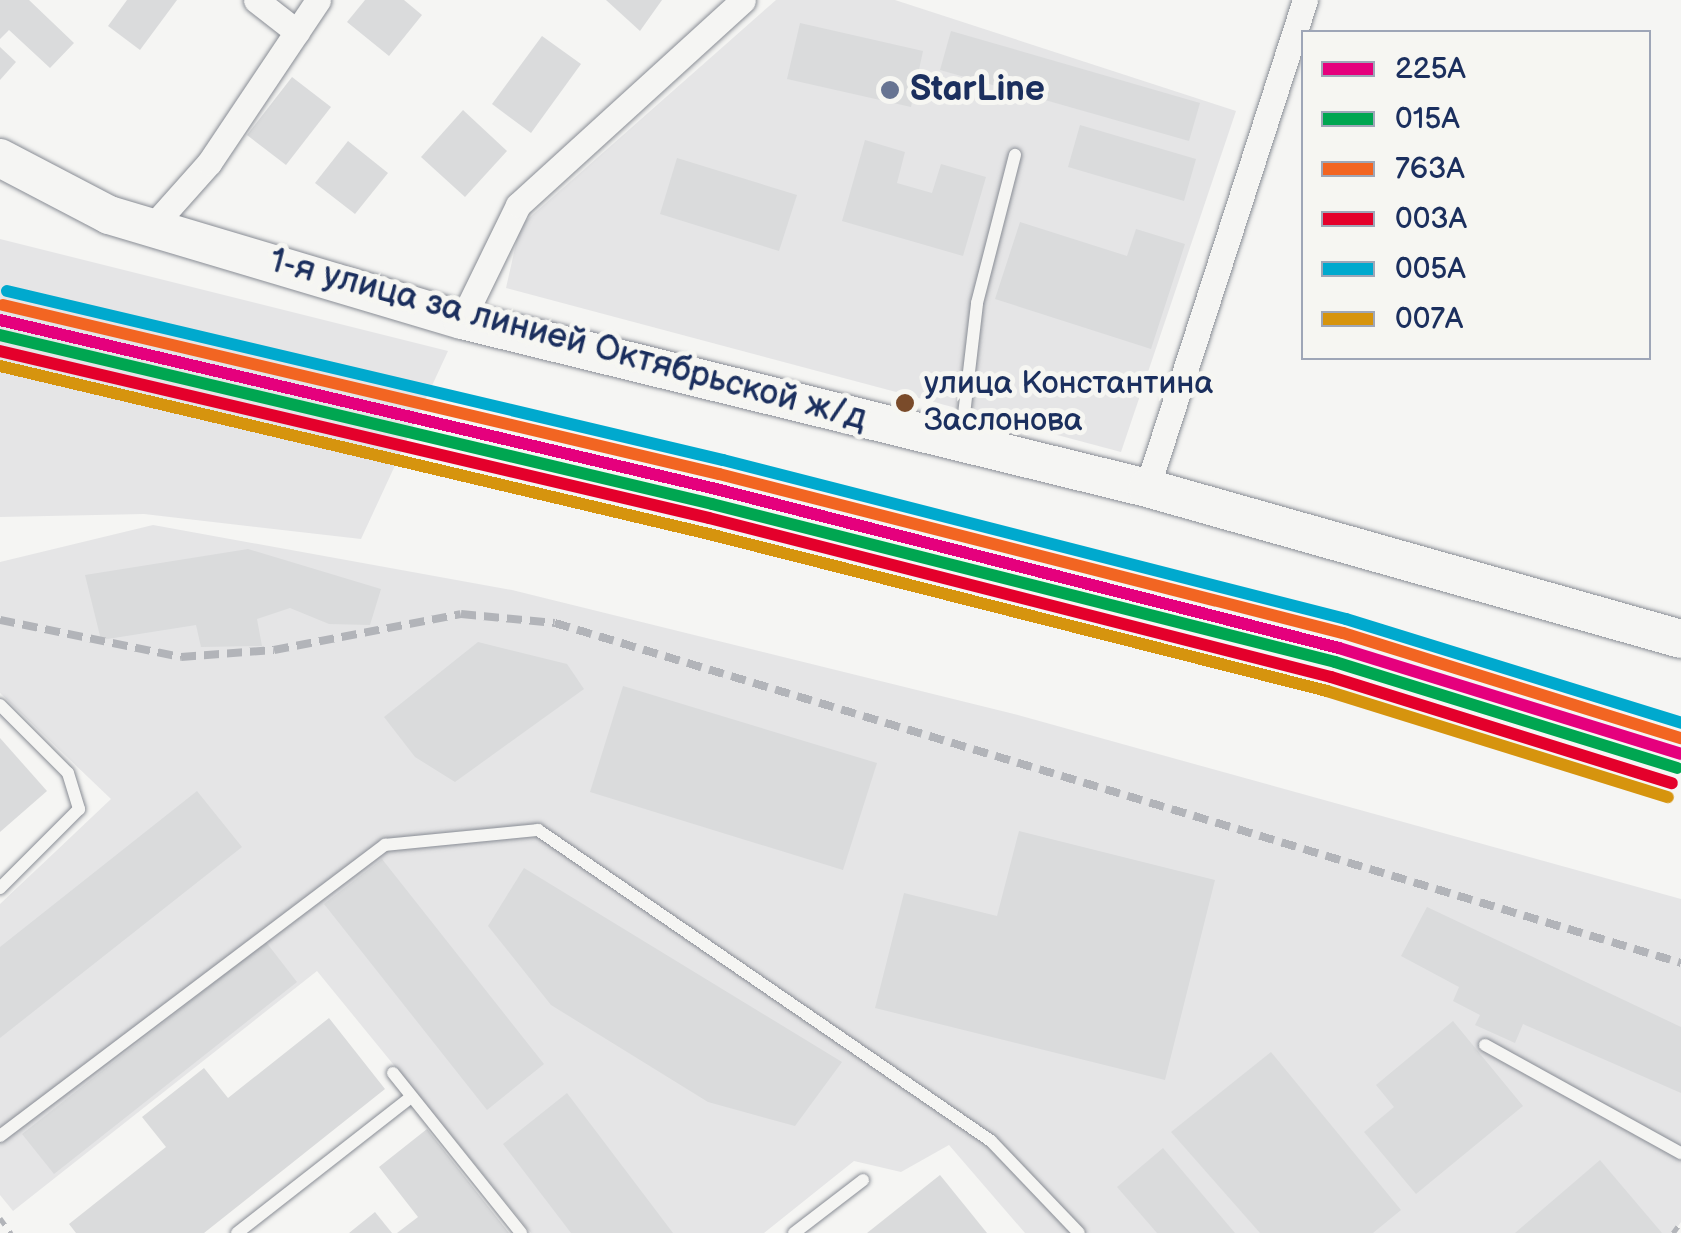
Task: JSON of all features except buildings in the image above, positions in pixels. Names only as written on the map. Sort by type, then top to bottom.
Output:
[{"type":"main road","name":"1-я улица за линией Октябрьской ж/д","points":[[0,158],[77,201],[151,228],[462,320],[1147,488],[1681,639]]},
{"type":"street","points":[[256,0],[297,32]]},
{"type":"street","points":[[151,228],[208,162],[318,0]]},
{"type":"street","points":[[462,320],[518,205],[743,0]]},
{"type":"street","points":[[1147,488],[1306,0]]},
{"type":"lane","points":[[961,442],[977,303],[1015,156]]},
{"type":"lane","points":[[0,705],[68,773],[79,809],[0,888]]},
{"type":"lane","points":[[0,1136],[385,845],[538,830],[991,1140],[1079,1233]]},
{"type":"lane","points":[[1485,1045],[1681,1153]]},
{"type":"lane","points":[[393,1073],[521,1233]]},
{"type":"lane","points":[[236,1233],[410,1098]]},
{"type":"lane","points":[[794,1233],[863,1180]]},
{"type":"path","points":[[0,1218],[11,1233]]},
{"type":"path","points":[[1673,1233],[1681,1222]]},
{"type":"shaded area","points":[[776,0],[895,0],[1236,111],[1121,452],[506,288],[520,226]]},
{"type":"shaded area","points":[[0,239],[448,351],[361,539],[144,514],[0,517]]},
{"type":"shaded area","points":[[153,525],[512,590],[1014,714],[1681,899],[1681,1222],[1673,1233],[1025,1233],[949,1145],[901,1172],[854,1161],[764,1233],[531,1233],[317,971],[13,1211],[0,1195],[0,904],[111,799],[0,693],[0,562]]},
{"type":"railway","points":[[0,620],[181,657],[274,650],[461,614],[555,623],[1681,963]]},
{"type":"transit line","name":"005А","points":[[7,291],[723,460],[1346,619],[1681,723]]},
{"type":"transit line","name":"763А","points":[[3,305],[719,474],[1343,633],[1681,738]]},
{"type":"transit line","name":"225А","points":[[0,320],[716,489],[1339,648],[1681,754]]},
{"type":"transit line","name":"015А","points":[[0,335],[712,504],[1335,662],[1677,768]]},
{"type":"transit line","name":"003А","points":[[0,351],[709,518],[1331,677],[1672,783]]},
{"type":"transit line","name":"007А","points":[[0,366],[705,533],[1327,691],[1668,797]]},
{"type":"place","name":"StarLine","points":[[890,90]]},
{"type":"place","name":"улица Константина Заслонова","points":[[905,403]]}]
